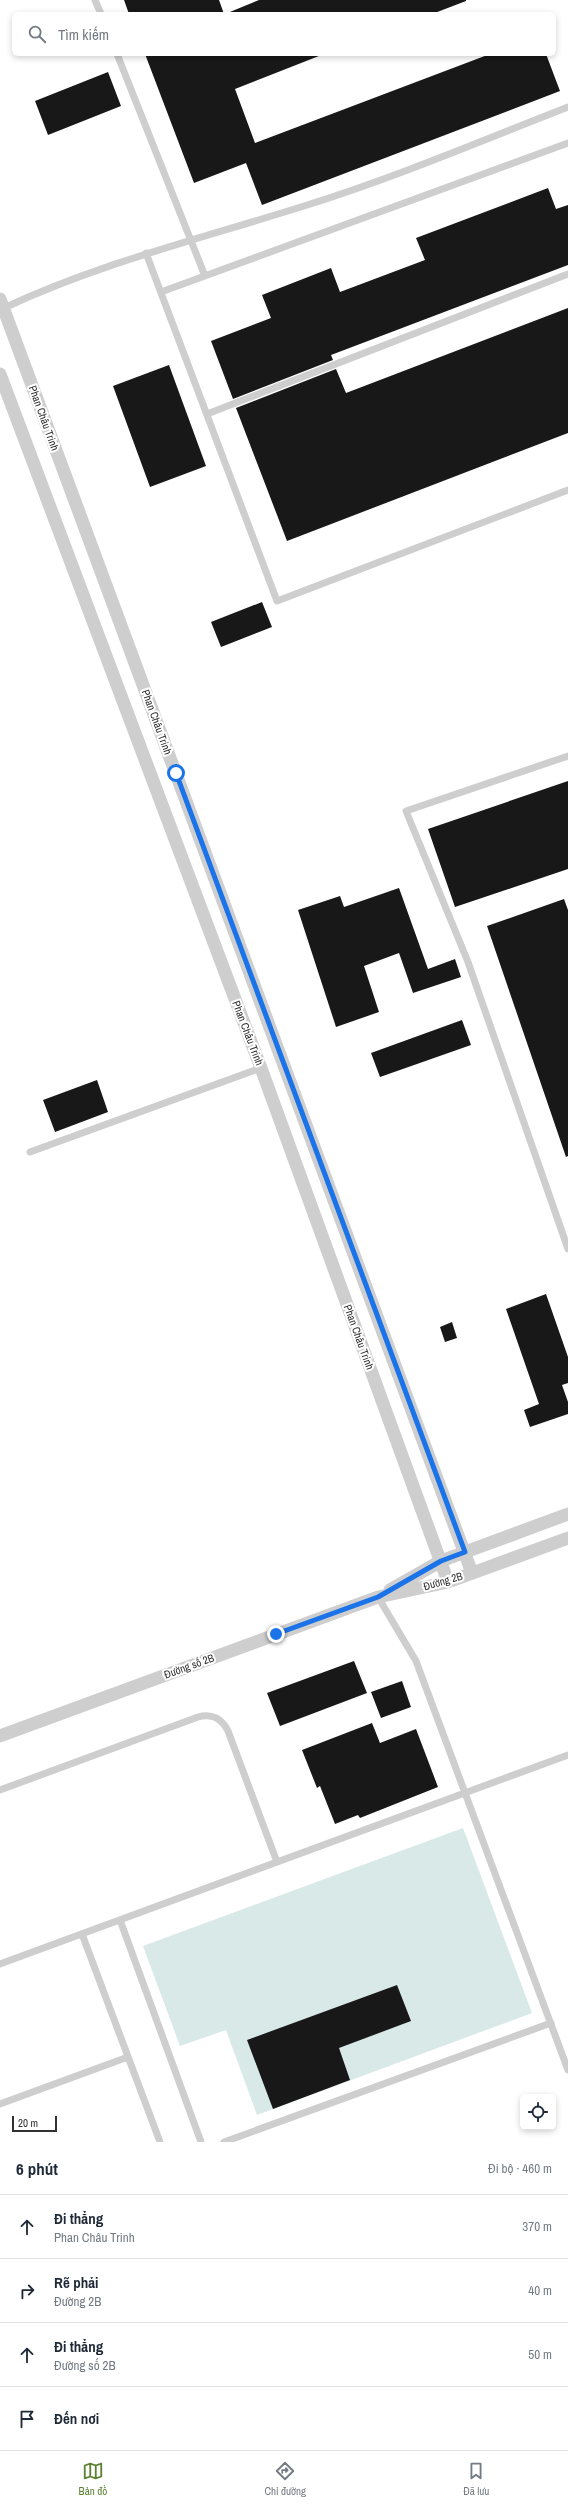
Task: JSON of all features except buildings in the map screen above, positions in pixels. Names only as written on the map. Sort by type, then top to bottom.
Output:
[{"type":"street","name":"Phan Châu Trinh","points":[[2,304],[472,1573]]},
{"type":"street","name":"Phan Châu Trinh","points":[[0,374],[261,1068],[448,1582]]},
{"type":"street","name":"Đường 2B","points":[[378,1597],[441,1561],[568,1514]]},
{"type":"street","name":"Đường 2B","points":[[378,1597],[448,1582],[568,1538]]},
{"type":"street","name":"Đường số 2B","points":[[0,1736],[378,1597]]},
{"type":"lane","points":[[95,0],[100,12]]},
{"type":"lane","points":[[118,56],[205,276]]},
{"type":"lane","points":[[2,304],[146,253],[342,193],[568,107]]},
{"type":"lane","points":[[161,292],[568,143]]},
{"type":"lane","points":[[146,253],[277,601],[568,490]]},
{"type":"lane","points":[[206,414],[568,274]]},
{"type":"lane","points":[[568,756],[406,811],[468,962],[568,1249]]},
{"type":"lane","points":[[30,1152],[261,1068]]},
{"type":"lane","points":[[378,1597],[416,1661],[568,2070]]},
{"type":"lane","points":[[0,1790],[198,1717],[209,1715],[222,1722],[228,1731],[276,1862]]},
{"type":"lane","points":[[0,1964],[568,1755]]},
{"type":"lane","points":[[120,1920],[201,2142]]},
{"type":"lane","points":[[82,1934],[160,2142]]},
{"type":"lane","points":[[224,2142],[551,2023]]},
{"type":"lane","points":[[0,2104],[128,2057]]},
{"type":"shaded area","points":[[463,1828],[532,2013],[257,2115],[226,2030],[180,2046],[143,1946]]},
{"type":"route","points":[[176,773],[465,1552],[441,1561],[378,1597],[276,1634]]}]
